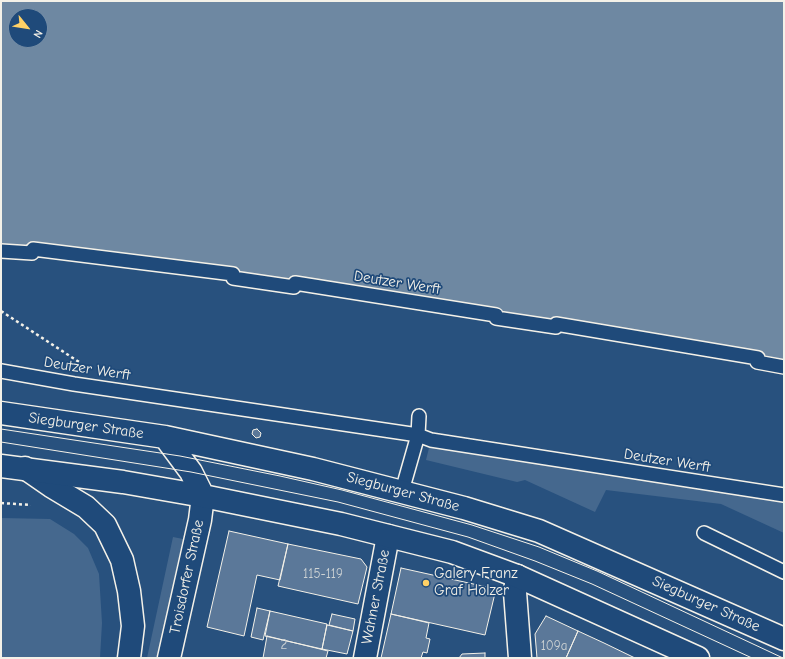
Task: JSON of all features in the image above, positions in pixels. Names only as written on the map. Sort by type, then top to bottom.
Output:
[{"type":"main road","name":"Siegburger Straße","points":[[1,413],[165,437],[313,469],[402,491],[539,531],[784,639]]},
{"type":"main road","points":[[165,437],[187,466],[203,496]]},
{"type":"main road","points":[[1,466],[123,482],[203,496],[341,524],[452,552],[517,576],[698,658]]},
{"type":"main road","points":[[25,468],[51,486],[82,504],[96,515],[105,525],[122,560],[129,591],[134,626],[129,658]]},
{"type":"main road","name":"Troisdorfer Straße","points":[[169,658],[200,520],[203,496]]},
{"type":"main road","name":"Wahner Straße","points":[[365,658],[388,536]]},
{"type":"main road","points":[[517,576],[515,592],[520,658]]},
{"type":"lane","name":"Deutzer Werft","points":[[1,250],[32,253],[33,249],[233,274],[233,278],[294,287],[295,283],[496,315],[496,318],[556,327],[556,324],[758,358],[757,362],[784,367]]},
{"type":"lane","name":"Deutzer Werft","points":[[1,371],[120,391],[418,435],[431,440],[784,495]]},
{"type":"lane","points":[[402,491],[418,435],[419,416]]},
{"type":"lane","points":[[704,533],[784,572]]},
{"type":"shaded area","points":[[1,1],[784,1],[784,367],[295,283],[1,251]]},
{"type":"shaded area","points":[[431,440],[784,495],[784,533],[721,504],[606,490],[595,512],[525,480],[517,482],[426,460]]},
{"type":"shaded area","points":[[1,518],[50,519],[74,534],[88,548],[99,574],[102,623],[100,658],[1,658]]},
{"type":"shaded area","points":[[173,537],[183,539],[157,658],[147,658]]},
{"type":"building","points":[[257,429],[261,433],[260,437],[256,438],[252,434],[253,430]]},
{"type":"building","points":[[229,531],[288,544],[280,580],[257,575],[244,636],[207,627]]},
{"type":"building","points":[[288,544],[361,559],[367,567],[358,604],[278,586]]},
{"type":"building","points":[[401,568],[496,589],[485,635],[391,614]]},
{"type":"building","points":[[257,608],[270,611],[263,640],[251,637]]},
{"type":"building","points":[[270,611],[327,624],[322,649],[265,636]]},
{"type":"building","points":[[332,614],[355,619],[353,631],[329,625]]},
{"type":"building","points":[[391,614],[429,623],[426,638],[430,639],[427,653],[423,652],[421,658],[381,658]]},
{"type":"building","points":[[546,616],[578,631],[566,658],[537,658],[535,634]]},
{"type":"building","points":[[327,625],[353,631],[347,654],[322,649]]},
{"type":"building","points":[[578,631],[604,643],[635,658],[566,658]]},
{"type":"building","points":[[267,636],[328,651],[326,658],[263,658]]},
{"type":"building","points":[[485,653],[485,658],[459,658],[462,654]]},
{"type":"tram line","points":[[1,429],[180,456],[280,476],[342,490],[472,525],[539,547],[597,571],[783,658]]},
{"type":"tram line","points":[[1,442],[191,472],[338,502],[468,537],[535,561],[592,584],[752,658]]},
{"type":"place","name":"Galery Franz Graf Holzer","points":[[426,583]]}]
